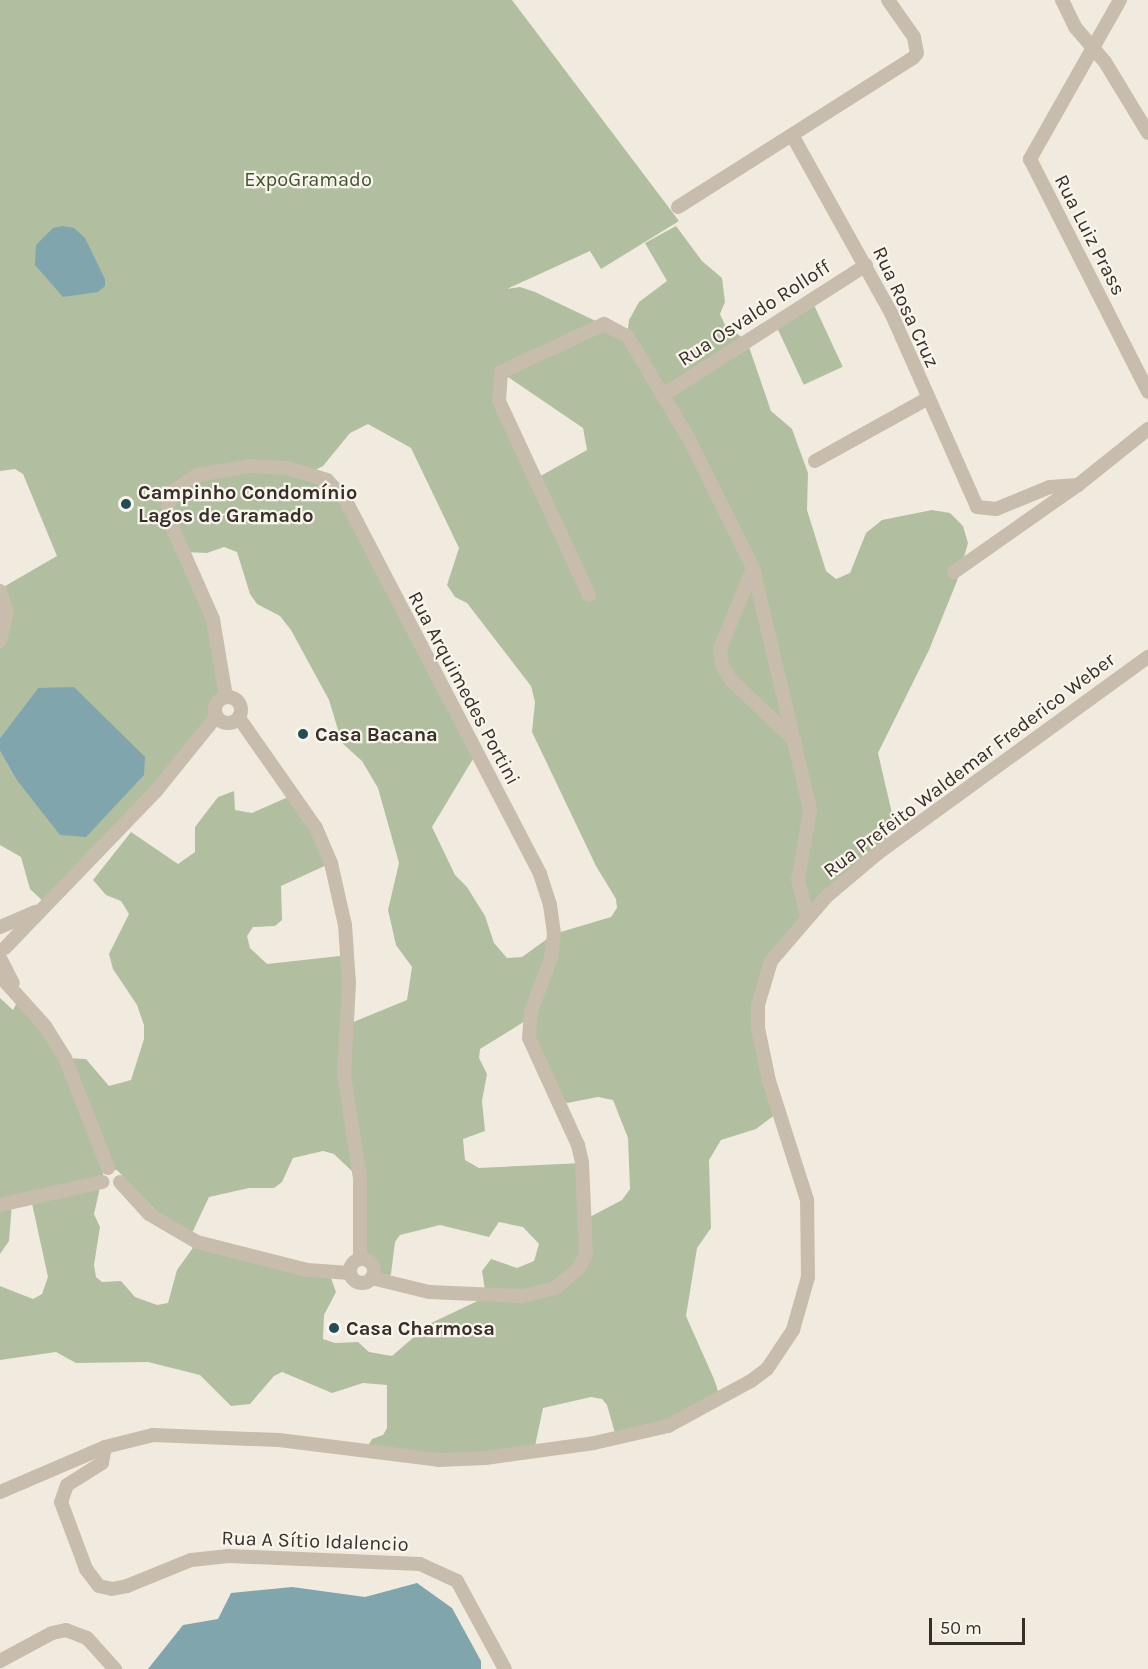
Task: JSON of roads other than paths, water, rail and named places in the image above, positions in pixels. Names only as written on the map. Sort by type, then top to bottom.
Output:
[{"type":"street","points":[[678,207],[907,64],[917,52],[914,37],[888,0]]},
{"type":"street","points":[[1062,0],[1075,27],[1093,48],[1148,133]]},
{"type":"street","points":[[1093,48],[1120,0]]},
{"type":"street","name":"Rua Luiz Prass","points":[[1093,48],[1030,159],[1148,393]]},
{"type":"street","name":"Rua Rosa Cruz","points":[[792,135],[892,315],[972,502],[989,510],[1050,487],[1078,485]]},
{"type":"street","name":"Rua Osvaldo Rolloff","points":[[663,394],[866,265]]},
{"type":"street","points":[[589,595],[499,401],[501,372],[604,324],[628,337],[663,394],[720,498],[753,568],[810,810],[798,880],[807,916]]},
{"type":"street","points":[[815,461],[927,399]]},
{"type":"street","points":[[954,572],[1078,485],[1148,429]]},
{"type":"street","name":"Rua Arquimedes Portini","points":[[226,697],[213,619],[170,522],[168,507],[172,492],[197,475],[249,466],[287,468],[327,480],[345,499],[540,874],[550,905],[554,934],[551,958],[528,1025],[534,1054],[572,1124],[582,1163],[586,1255],[570,1278],[540,1294],[486,1297],[429,1292],[372,1278]]},
{"type":"street","points":[[753,568],[720,649],[722,666],[731,680],[795,741]]},
{"type":"street","points":[[0,591],[7,612],[0,641]]},
{"type":"street","name":"Rua Prefeito Waldemar Frederico Weber","points":[[0,1492],[129,1438],[196,1434],[279,1440],[385,1456],[485,1458],[621,1439],[668,1426],[751,1381],[767,1369],[793,1330],[808,1277],[807,1200],[769,1081],[758,1028],[758,1005],[771,962],[807,916],[878,854],[1148,657]]},
{"type":"street","points":[[2,954],[156,791],[216,717],[217,702],[226,697],[239,703],[239,718],[316,828],[331,863],[345,925],[349,983],[344,1074],[360,1178],[360,1259]]},
{"type":"street","points":[[216,717],[230,723],[239,718]]},
{"type":"street","points":[[0,927],[43,909]]},
{"type":"street","points":[[0,934],[2,954],[20,996]]},
{"type":"street","points":[[0,976],[45,1026],[65,1058],[108,1168],[120,1173],[120,1182],[149,1214],[188,1238],[307,1270],[350,1273],[359,1283],[372,1278],[372,1265],[360,1259]]},
{"type":"street","points":[[102,1182],[102,1173],[108,1168]]},
{"type":"street","points":[[0,1205],[102,1182],[109,1187],[120,1182]]},
{"type":"street","points":[[350,1273],[352,1264],[360,1259]]},
{"type":"street","name":"Rua A Sítio Idalencio","points":[[105,1447],[102,1463],[67,1485],[60,1502],[87,1569],[99,1586],[112,1589],[127,1586],[191,1560],[230,1556],[420,1564],[457,1581],[505,1669]]},
{"type":"street","points":[[0,1661],[66,1630],[87,1638],[115,1669]]},
{"type":"water","points":[[63,226],[74,228],[85,238],[105,279],[105,286],[98,292],[63,297],[35,265],[36,245],[53,228]]},
{"type":"water","points":[[74,687],[145,757],[144,775],[86,837],[60,835],[16,779],[0,751],[0,738],[38,688]]},
{"type":"water","points":[[417,1583],[452,1608],[481,1661],[481,1669],[148,1669],[183,1625],[218,1619],[231,1593],[292,1587],[365,1597]]},
{"type":"place","name":"Campinho Condomínio Lagos de Gramado","points":[[126,504]]},
{"type":"place","name":"Casa Bacana","points":[[303,734]]},
{"type":"place","name":"Casa Charmosa","points":[[334,1328]]},
{"type":"park label","name":"ExpoGramado","points":[[308,179]]}]
